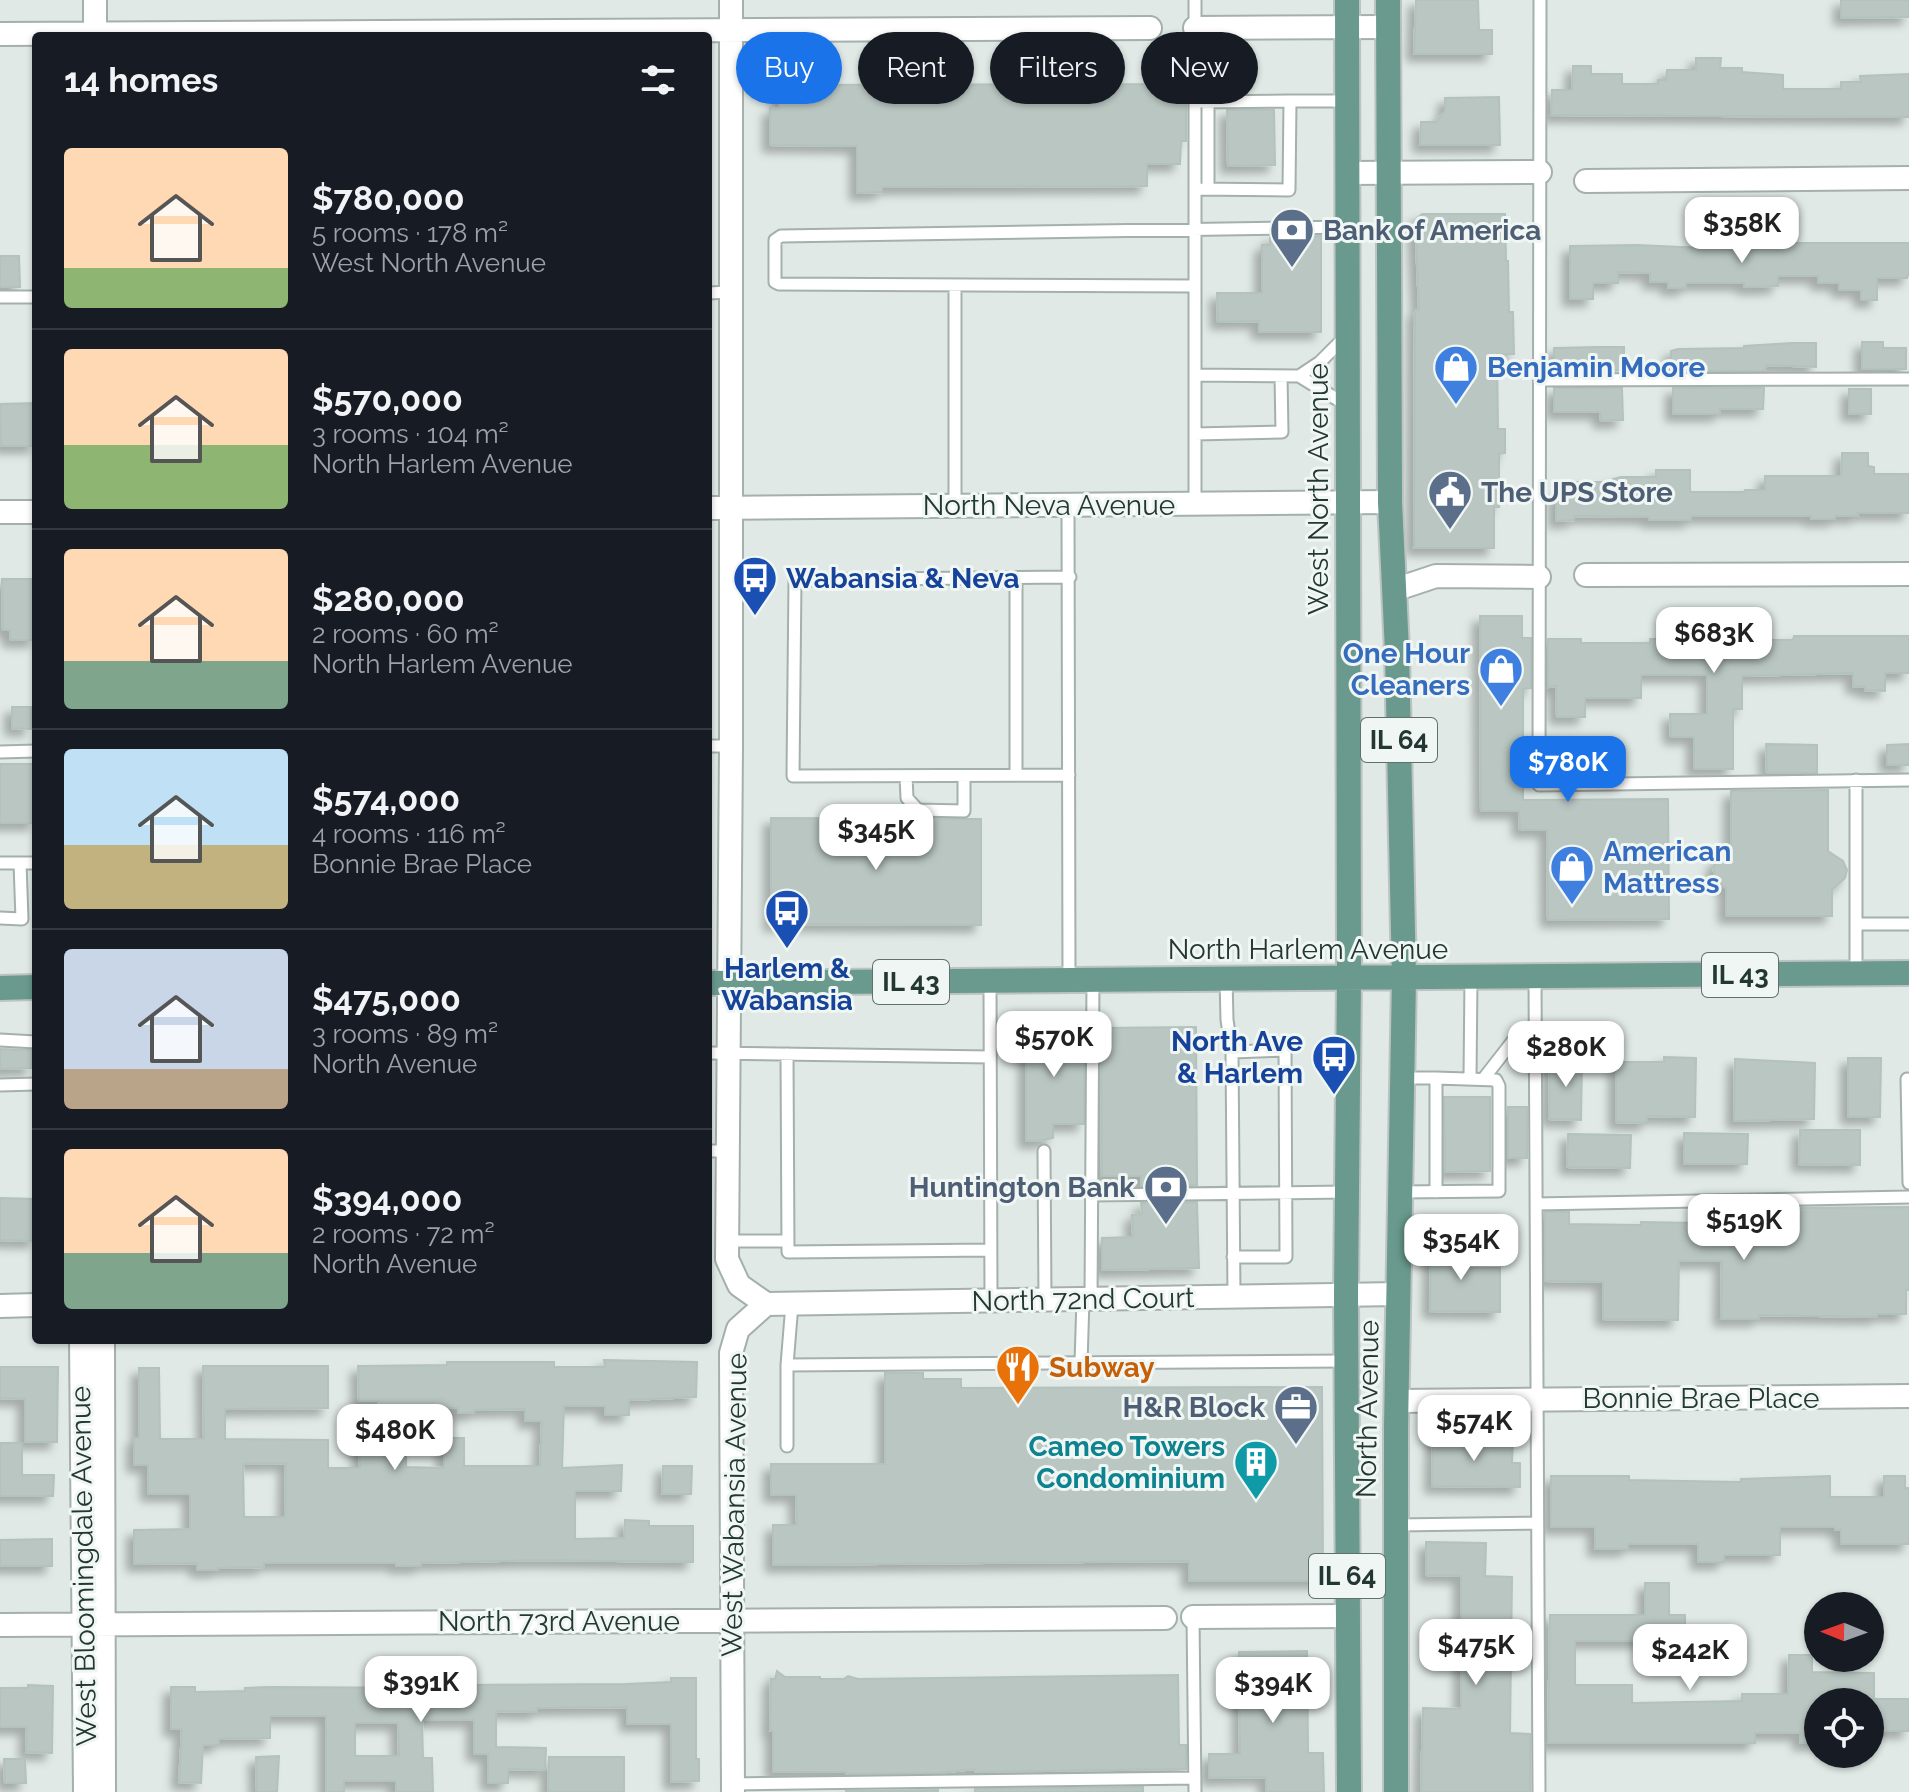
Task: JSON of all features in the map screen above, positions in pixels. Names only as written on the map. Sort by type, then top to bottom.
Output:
[{"type":"main road","name":"West North Avenue","points":[[1347,0],[1349,978]]},
{"type":"main road","name":"IL 64","points":[[1388,0],[1390,502],[1404,978]]},
{"type":"main road","name":"North Harlem Avenue","points":[[718,983],[1909,973]]},
{"type":"main road","name":"North Avenue","points":[[1349,978],[1346,1295],[1349,1792]]},
{"type":"main road","name":"North Avenue","points":[[1396,1792],[1397,1401],[1404,978]]},
{"type":"main road","points":[[0,988],[32,987]]},
{"type":"street","points":[[95,0],[95,32]]},
{"type":"street","points":[[731,0],[719,292],[718,1151],[727,1259],[739,1285],[766,1304]]},
{"type":"street","points":[[1195,28],[1388,27]]},
{"type":"street","points":[[477,32],[1150,28]]},
{"type":"street","points":[[0,34],[32,34]]},
{"type":"street","points":[[1347,173],[1540,172]]},
{"type":"street","points":[[1586,181],[1909,178]]},
{"type":"street","name":"North Neva Avenue","points":[[719,508],[1390,502]]},
{"type":"street","points":[[0,512],[32,512]]},
{"type":"street","points":[[1393,559],[1436,576]]},
{"type":"street","points":[[1586,575],[1909,574]]},
{"type":"street","points":[[1394,590],[1436,576],[1539,577]]},
{"type":"street","name":"North 72nd Court","points":[[766,1304],[1399,1294]]},
{"type":"street","name":"West Wabansia Avenue","points":[[733,1788],[731,1353],[738,1329],[766,1304]]},
{"type":"street","points":[[0,1306],[32,1305]]},
{"type":"street","name":"West Bloomingdale Avenue","points":[[81,1344],[104,1792]]},
{"type":"street","name":"West Bloomingdale Avenue","points":[[85,1792],[103,1344]]},
{"type":"street","name":"Bonnie Brae Place","points":[[1397,1401],[1909,1396]]},
{"type":"street","points":[[1193,1617],[1347,1616]]},
{"type":"street","name":"North 73rd Avenue","points":[[0,1625],[1165,1618]]},
{"type":"lane","points":[[1195,0],[1195,32]]},
{"type":"lane","points":[[1540,0],[1539,785],[1909,780]]},
{"type":"lane","points":[[1258,101],[1347,101]]},
{"type":"lane","points":[[1195,189],[1289,190],[1290,101]]},
{"type":"lane","points":[[1195,104],[1195,503]]},
{"type":"lane","points":[[1208,104],[1208,189]]},
{"type":"lane","points":[[1195,286],[779,284],[775,282],[775,240],[781,236],[1348,227]]},
{"type":"lane","points":[[955,285],[955,506]]},
{"type":"lane","points":[[0,297],[32,297]]},
{"type":"lane","points":[[1299,376],[1320,362],[1348,334]]},
{"type":"lane","points":[[1195,375],[1299,376],[1348,406]]},
{"type":"lane","points":[[1195,434],[1282,432],[1281,376]]},
{"type":"lane","points":[[1540,380],[1909,379]]},
{"type":"lane","points":[[1068,505],[1069,775],[1090,1195],[1087,1299],[1081,1363]]},
{"type":"lane","points":[[1069,775],[793,776],[795,580],[1070,577]]},
{"type":"lane","points":[[1016,578],[1016,775]]},
{"type":"lane","points":[[0,752],[32,751]]},
{"type":"lane","points":[[906,776],[907,798],[918,810],[964,811],[964,776]]},
{"type":"lane","points":[[1856,780],[1856,974]]},
{"type":"lane","points":[[0,863],[32,863]]},
{"type":"lane","points":[[0,918],[22,919],[20,863]]},
{"type":"lane","points":[[1856,924],[1909,924]]},
{"type":"lane","points":[[1470,1079],[1471,977]]},
{"type":"lane","points":[[1535,977],[1539,1792]]},
{"type":"lane","points":[[1226,979],[1232,1052],[1234,1297]]},
{"type":"lane","points":[[990,981],[991,1301]]},
{"type":"lane","points":[[1484,1078],[1516,1037],[1535,1031]]},
{"type":"lane","points":[[0,1040],[32,1042]]},
{"type":"lane","points":[[1232,1052],[1285,1050],[1286,1257],[1233,1257]]},
{"type":"lane","points":[[718,1053],[990,1057]]},
{"type":"lane","points":[[787,1054],[788,1252],[991,1250]]},
{"type":"lane","points":[[1401,1192],[1499,1191],[1499,1086],[1496,1080],[1403,1078]]},
{"type":"lane","points":[[1436,1078],[1440,1106],[1440,1168],[1436,1192]]},
{"type":"lane","points":[[1907,1079],[1909,1183]]},
{"type":"lane","points":[[0,1085],[32,1084]]},
{"type":"lane","points":[[1044,1151],[1045,1300]]},
{"type":"lane","points":[[1090,1195],[1347,1192]]},
{"type":"lane","points":[[1536,1204],[1909,1197]]},
{"type":"lane","points":[[727,1241],[788,1241]]},
{"type":"lane","points":[[787,1446],[787,1365],[792,1304]]},
{"type":"lane","points":[[787,1365],[1346,1361]]},
{"type":"lane","points":[[1396,1525],[1537,1523]]},
{"type":"lane","points":[[1193,1617],[1195,1792]]},
{"type":"lane","points":[[733,1788],[1195,1778]]},
{"type":"building","points":[[1416,0],[1478,0],[1479,30],[1492,30],[1492,54],[1414,54]]},
{"type":"building","points":[[1841,0],[1909,0],[1909,17],[1841,18]]},
{"type":"building","points":[[1696,58],[1721,58],[1720,68],[1742,68],[1742,72],[1783,75],[1783,89],[1841,89],[1841,82],[1861,82],[1860,76],[1909,74],[1909,117],[1551,115],[1552,90],[1572,90],[1573,66],[1591,66],[1591,74],[1622,74],[1622,84],[1658,84],[1658,80],[1666,80],[1667,70],[1696,70]]},
{"type":"building","points":[[974,84],[990,84],[990,104],[1125,104],[1125,84],[1141,84],[1141,104],[1186,104],[1186,141],[1181,141],[1180,164],[1147,164],[1147,186],[882,187],[882,192],[857,193],[857,146],[770,145],[770,108],[779,109],[779,104],[842,104],[842,85],[858,85],[858,104],[974,104]]},
{"type":"building","points":[[1499,97],[1500,145],[1420,145],[1421,122],[1436,122],[1445,111],[1445,98]]},
{"type":"building","points":[[1227,110],[1274,110],[1275,165],[1228,166]]},
{"type":"building","points":[[1422,214],[1505,214],[1514,354],[1497,354],[1498,429],[1505,429],[1505,453],[1499,454],[1499,507],[1494,507],[1494,548],[1414,548],[1415,311],[1419,310],[1415,220]]},
{"type":"building","name":"Bank of America","points":[[1321,236],[1321,332],[1259,332],[1259,321],[1218,322],[1217,293],[1262,293],[1262,245],[1270,245],[1270,237]]},
{"type":"building","points":[[1909,243],[1909,273],[1907,278],[1877,278],[1877,300],[1861,300],[1861,290],[1839,290],[1839,283],[1818,283],[1818,276],[1778,276],[1778,286],[1686,283],[1686,288],[1668,288],[1668,282],[1650,282],[1650,273],[1618,272],[1618,283],[1593,283],[1593,299],[1570,299],[1570,246],[1725,249],[1725,245]]},
{"type":"building","points":[[0,256],[19,256],[20,287],[0,287]]},
{"type":"building","points":[[1862,342],[1883,342],[1883,348],[1906,348],[1906,369],[1862,369]]},
{"type":"building","points":[[1816,343],[1816,367],[1766,365],[1764,371],[1671,371],[1671,351],[1678,349],[1744,348]]},
{"type":"building","points":[[1624,347],[1624,370],[1554,371],[1554,348]]},
{"type":"building","points":[[1554,388],[1622,388],[1623,420],[1601,421],[1600,412],[1554,412]]},
{"type":"building","points":[[1673,388],[1764,388],[1763,409],[1720,409],[1720,414],[1673,414]]},
{"type":"building","points":[[1849,389],[1871,389],[1871,414],[1849,414]]},
{"type":"building","points":[[32,403],[32,446],[1,446],[0,404]]},
{"type":"building","points":[[1842,453],[1868,453],[1868,466],[1874,467],[1874,474],[1909,474],[1909,513],[1857,513],[1858,516],[1835,516],[1835,519],[1811,519],[1811,516],[1691,516],[1691,520],[1649,520],[1649,517],[1574,516],[1574,520],[1556,521],[1556,492],[1576,492],[1576,482],[1613,482],[1613,479],[1621,477],[1656,477],[1656,470],[1690,470],[1690,492],[1765,490],[1765,476],[1841,476]]},
{"type":"building","points":[[2,579],[32,579],[32,640],[10,640],[10,630],[3,630]]},
{"type":"building","points":[[1480,616],[1522,616],[1522,638],[1531,638],[1531,688],[1523,689],[1523,800],[1668,799],[1669,919],[1548,920],[1547,830],[1520,830],[1519,811],[1481,811]]},
{"type":"building","points":[[1794,636],[1909,636],[1909,673],[1885,673],[1885,691],[1853,686],[1853,673],[1742,676],[1742,709],[1733,709],[1733,769],[1694,769],[1694,737],[1671,737],[1670,714],[1707,714],[1707,675],[1641,675],[1641,698],[1585,698],[1585,717],[1557,717],[1556,686],[1548,687],[1548,639],[1581,639],[1581,643],[1650,643],[1650,639],[1793,640]]},
{"type":"building","points":[[12,707],[31,707],[31,729],[12,728]]},
{"type":"building","points":[[1766,744],[1817,745],[1817,773],[1767,773]]},
{"type":"building","points":[[1909,744],[1909,765],[1887,765],[1887,745]]},
{"type":"building","points":[[0,764],[32,764],[32,823],[0,823]]},
{"type":"building","points":[[1828,790],[1828,851],[1843,861],[1847,870],[1845,878],[1832,890],[1832,916],[1726,916],[1726,888],[1715,878],[1713,866],[1720,858],[1731,855],[1731,791]]},
{"type":"building","points":[[771,818],[981,819],[981,925],[771,924]]},
{"type":"building","points":[[1026,1025],[1080,1025],[1084,1028],[1084,1124],[1053,1124],[1053,1138],[1040,1141],[1026,1141]]},
{"type":"building","points":[[1196,1027],[1197,1185],[1141,1186],[1141,1176],[1102,1176],[1101,1028]]},
{"type":"building","points":[[0,1049],[32,1050],[32,1068],[0,1069]]},
{"type":"building","points":[[1664,1057],[1696,1058],[1695,1117],[1647,1116],[1647,1123],[1616,1122],[1616,1062],[1664,1062]]},
{"type":"building","points":[[1550,1058],[1582,1059],[1581,1120],[1549,1119]]},
{"type":"building","points":[[1848,1058],[1881,1058],[1880,1117],[1848,1117]]},
{"type":"building","points":[[1735,1059],[1815,1063],[1814,1119],[1734,1121]]},
{"type":"building","points":[[1444,1097],[1490,1097],[1490,1171],[1445,1172]]},
{"type":"building","points":[[1508,1107],[1527,1107],[1527,1158],[1508,1158]]},
{"type":"building","points":[[1800,1130],[1860,1130],[1860,1165],[1799,1164]]},
{"type":"building","points":[[1684,1133],[1748,1134],[1747,1164],[1684,1164]]},
{"type":"building","points":[[1568,1134],[1631,1135],[1630,1168],[1567,1167]]},
{"type":"building","points":[[0,1198],[32,1199],[32,1241],[0,1240]]},
{"type":"building","name":"Huntington Bank","points":[[1197,1202],[1199,1268],[1102,1270],[1102,1238],[1133,1237],[1132,1215],[1142,1214],[1141,1203]]},
{"type":"building","points":[[1909,1207],[1906,1314],[1877,1314],[1877,1317],[1759,1315],[1759,1319],[1721,1319],[1722,1261],[1679,1261],[1678,1320],[1603,1319],[1603,1282],[1545,1281],[1545,1212],[1569,1212],[1569,1224],[1641,1225],[1641,1222],[1702,1223],[1702,1219],[1767,1220],[1767,1208]]},
{"type":"building","points":[[1431,1234],[1455,1234],[1454,1268],[1500,1268],[1500,1312],[1430,1311]]},
{"type":"building","points":[[604,1360],[697,1362],[696,1397],[629,1400],[629,1415],[605,1415],[605,1406],[564,1406],[562,1468],[622,1465],[621,1491],[575,1491],[575,1539],[624,1538],[625,1520],[649,1521],[649,1526],[693,1526],[693,1562],[536,1560],[421,1563],[421,1566],[396,1566],[396,1563],[264,1563],[264,1567],[218,1570],[197,1570],[197,1563],[134,1564],[134,1530],[190,1529],[190,1494],[148,1494],[148,1465],[134,1465],[134,1438],[139,1438],[139,1368],[159,1368],[160,1439],[204,1439],[203,1366],[328,1366],[328,1408],[225,1409],[225,1439],[328,1440],[328,1468],[360,1468],[359,1439],[406,1439],[406,1467],[444,1468],[444,1438],[464,1438],[464,1466],[540,1466],[542,1421],[525,1421],[525,1409],[458,1413],[458,1408],[378,1408],[378,1401],[359,1401],[358,1366],[554,1362],[554,1367],[605,1367]],"holes":[[[286,1463],[285,1517],[244,1517],[243,1464]]]},
{"type":"building","points":[[0,1367],[58,1367],[57,1442],[25,1442],[25,1399],[0,1398]]},
{"type":"building","points":[[885,1373],[923,1373],[923,1379],[961,1379],[961,1388],[1322,1387],[1323,1581],[1189,1581],[1189,1561],[773,1565],[773,1525],[797,1525],[796,1495],[771,1495],[771,1464],[885,1464]]},
{"type":"building","points":[[1433,1438],[1513,1439],[1512,1463],[1520,1463],[1520,1487],[1432,1486]]},
{"type":"building","points":[[0,1443],[22,1443],[22,1475],[54,1475],[53,1496],[0,1496]]},
{"type":"building","points":[[663,1466],[692,1466],[691,1494],[662,1494]]},
{"type":"building","points":[[1551,1476],[1629,1476],[1629,1480],[1741,1482],[1741,1479],[1830,1476],[1830,1497],[1884,1497],[1884,1476],[1905,1476],[1905,1488],[1909,1488],[1909,1544],[1841,1544],[1841,1530],[1835,1530],[1835,1527],[1780,1527],[1780,1555],[1724,1555],[1724,1562],[1698,1562],[1698,1544],[1628,1544],[1628,1549],[1595,1549],[1595,1527],[1551,1527]]},
{"type":"building","points":[[52,1539],[52,1566],[0,1566],[0,1540]]},
{"type":"building","points":[[1426,1542],[1486,1543],[1485,1576],[1512,1577],[1510,1733],[1530,1734],[1530,1792],[1421,1792],[1423,1708],[1461,1709],[1461,1576],[1426,1575]]},
{"type":"building","points":[[1645,1583],[1669,1583],[1669,1615],[1685,1615],[1685,1637],[1575,1641],[1575,1685],[1632,1685],[1632,1703],[1742,1701],[1742,1694],[1788,1694],[1789,1655],[1804,1655],[1804,1672],[1874,1673],[1874,1688],[1804,1688],[1804,1743],[1800,1743],[1800,1733],[1755,1733],[1755,1743],[1548,1743],[1550,1615],[1645,1615]]},
{"type":"building","points":[[1307,1651],[1308,1753],[1323,1753],[1324,1792],[1266,1792],[1266,1777],[1209,1778],[1209,1754],[1240,1754],[1239,1652]]},
{"type":"building","points":[[777,1671],[785,1677],[820,1679],[844,1679],[848,1676],[858,1679],[1178,1675],[1179,1745],[1186,1745],[1186,1769],[975,1772],[975,1769],[938,1773],[846,1774],[773,1772],[771,1679],[775,1679]]},
{"type":"building","points":[[671,1678],[696,1678],[699,1781],[671,1782],[671,1724],[627,1724],[627,1707],[496,1711],[496,1747],[546,1748],[545,1770],[508,1769],[508,1783],[488,1783],[488,1754],[474,1754],[474,1720],[422,1720],[423,1758],[432,1758],[433,1792],[396,1792],[396,1781],[344,1781],[344,1792],[326,1792],[326,1716],[270,1716],[270,1738],[219,1739],[219,1745],[203,1745],[201,1783],[179,1782],[182,1729],[171,1729],[171,1687],[195,1687],[195,1692],[269,1687],[446,1688],[446,1685],[671,1682]],"holes":[[[355,1723],[398,1723],[399,1756],[355,1756]]]},
{"type":"building","points":[[28,1685],[53,1686],[52,1753],[26,1752],[27,1727],[0,1727],[0,1688],[28,1688]]},
{"type":"building","points":[[1884,1699],[1909,1699],[1909,1731],[1884,1731]]},
{"type":"building","points":[[279,1756],[277,1792],[257,1792],[256,1757]]},
{"type":"building","points":[[549,1757],[624,1757],[624,1792],[548,1792]]},
{"type":"building","points":[[4,1759],[25,1759],[26,1783],[5,1783]]},
{"type":"building","points":[[1143,1787],[1143,1792],[975,1792],[975,1789]]},
{"type":"building","points":[[846,1791],[938,1792],[846,1792]]},
{"type":"place","name":"Bank of America","points":[[1292,269]]},
{"type":"place","name":"Benjamin Moore","points":[[1456,406]]},
{"type":"place","name":"The UPS Store","points":[[1450,531]]},
{"type":"place","name":"Wabansia & Neva","points":[[755,617]]},
{"type":"place","name":"One Hour Cleaners","points":[[1501,708]]},
{"type":"place","name":"American Mattress","points":[[1572,906]]},
{"type":"place","name":"Harlem & Wabansia","points":[[787,950]]},
{"type":"place","name":"North Ave & Harlem","points":[[1334,1096]]},
{"type":"place","name":"Huntington Bank","points":[[1166,1226]]},
{"type":"place","name":"Subway","points":[[1018,1406]]},
{"type":"place","name":"H&R Block","points":[[1296,1446]]},
{"type":"place","name":"Cameo Towers Condominium","points":[[1256,1501]]}]
